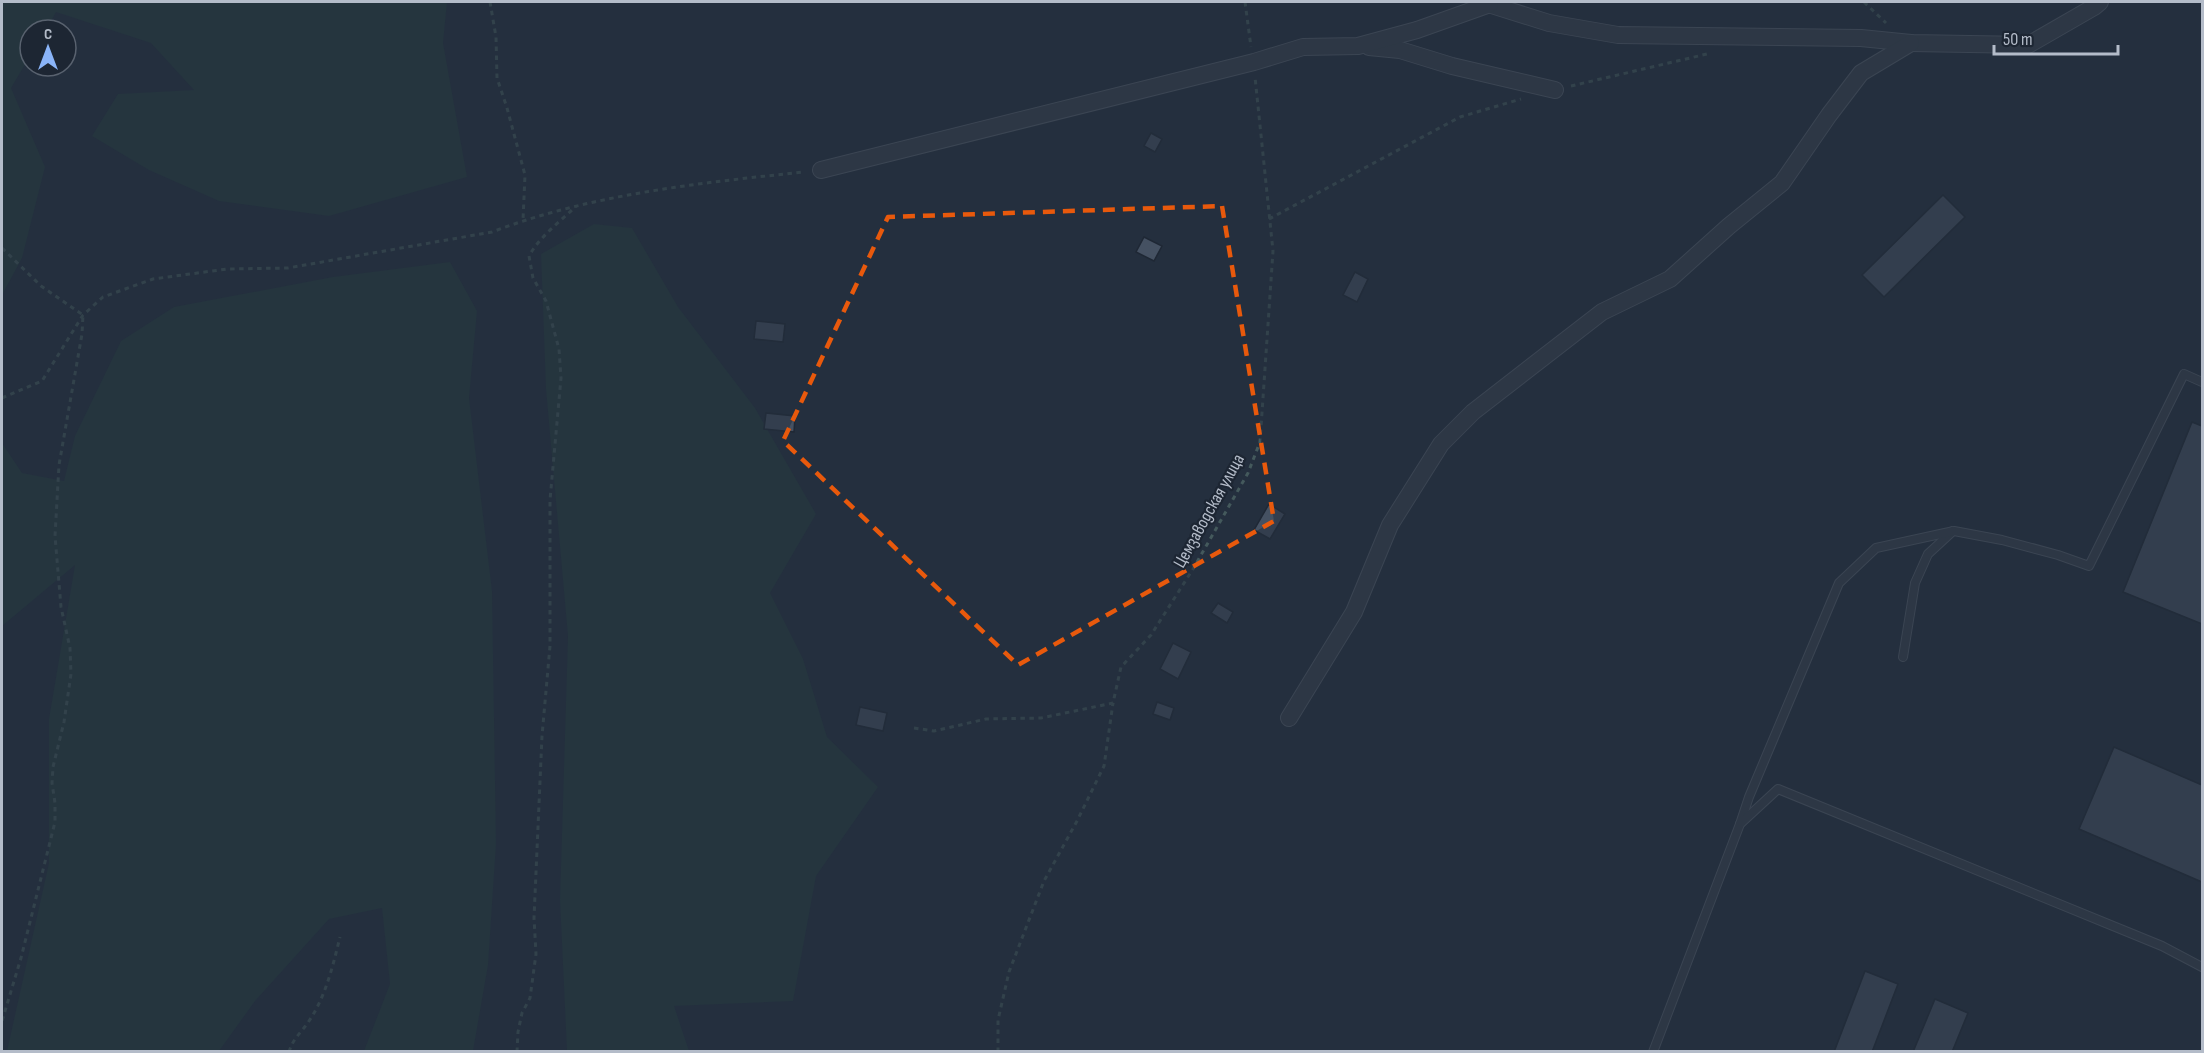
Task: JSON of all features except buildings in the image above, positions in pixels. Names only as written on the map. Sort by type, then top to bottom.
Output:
[{"type":"street","points":[[1358,46],[1417,30],[1485,3],[1549,23],[1618,35],[1861,38],[1911,43],[2028,45],[2100,2]]},
{"type":"street","points":[[1289,718],[1354,612],[1390,525],[1441,444],[1473,412],[1602,312],[1670,279],[1729,226],[1782,183],[1861,73],[1911,43]]},
{"type":"street","points":[[821,170],[1254,62],[1303,47],[1358,46],[1400,50],[1452,66],[1555,90]]},
{"type":"lane","points":[[1653,1052],[1749,797],[1839,583],[1876,548],[1954,531],[2002,540],[2089,566],[2184,374],[2202,382]]},
{"type":"lane","points":[[1904,657],[1915,583],[1928,554],[1954,531]]},
{"type":"lane","points":[[1740,824],[1778,789],[2162,946],[2202,966]]},
{"type":"path","points":[[490,2],[496,37],[497,78],[525,175],[523,220]]},
{"type":"path","name":"Цемзаводская улица","points":[[998,1052],[998,1020],[1009,972],[1044,881],[1104,766],[1121,667],[1151,634],[1193,569],[1248,473],[1260,442],[1274,251],[1254,62],[1245,2]]},
{"type":"path","points":[[1555,90],[1710,53]]},
{"type":"path","points":[[1269,219],[1460,117],[1523,99]]},
{"type":"path","points":[[2,399],[42,381],[83,315],[103,297],[153,279],[227,269],[288,268],[492,232],[577,204],[700,183],[821,170]]},
{"type":"path","points":[[517,1052],[518,1032],[522,1013],[530,998],[536,954],[534,918],[542,736],[550,646],[550,500],[561,378],[559,349],[546,301],[533,278],[529,255],[537,242],[577,204]]},
{"type":"path","points":[[2,248],[41,286],[83,315]]},
{"type":"path","points":[[2,1022],[21,958],[55,822],[53,767],[64,722],[71,674],[70,648],[61,607],[55,536],[59,465],[82,334],[83,315]]},
{"type":"path","points":[[914,728],[934,731],[986,719],[1041,718],[1113,703]]},
{"type":"path","points":[[289,1052],[292,1042],[321,999],[340,937]]},
{"type":"highlighted area","points":[[1222,206],[1274,521],[1018,665],[783,441],[888,217]]},
{"type":"green space","points":[[2,2],[447,2],[443,43],[467,177],[329,216],[219,201],[149,170],[92,136],[118,94],[194,90],[151,43],[56,12],[53,18],[18,18],[18,76],[11,88],[45,167],[22,258],[2,295]]},
{"type":"green space","points":[[594,224],[632,228],[678,307],[755,408],[816,514],[770,593],[803,659],[827,737],[878,787],[816,876],[793,1001],[674,1006],[689,1051],[567,1051],[560,900],[568,636],[546,389],[541,254]]},
{"type":"green space","points":[[450,262],[477,311],[469,398],[492,591],[496,844],[488,965],[473,1051],[364,1051],[390,984],[382,908],[329,919],[255,1001],[219,1051],[7,1051],[49,863],[49,719],[75,565],[2,626],[2,443],[22,473],[64,481],[75,436],[121,341],[174,307],[333,277]]}]
